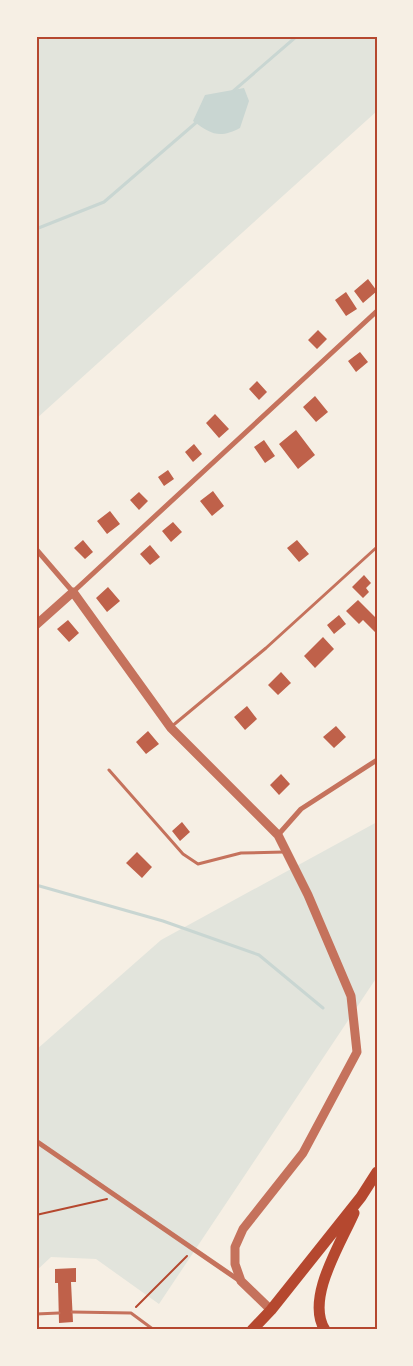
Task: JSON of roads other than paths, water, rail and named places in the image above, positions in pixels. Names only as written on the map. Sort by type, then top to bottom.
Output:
[{"type":"main road","points":[[252,1330],[271,1310],[361,1197],[377,1172]]},
{"type":"main road","points":[[325,1330],[321,1324],[318,1308],[322,1286],[361,1197]]},
{"type":"street","points":[[36,625],[377,311]]},
{"type":"street","points":[[36,549],[74,592],[170,728],[278,835],[308,895],[351,996],[357,1052],[303,1153],[243,1229],[235,1247],[235,1264],[241,1281]]},
{"type":"street","points":[[278,835],[301,810],[377,760]]},
{"type":"street","points":[[36,1141],[241,1281],[271,1310]]},
{"type":"lane","points":[[170,728],[266,648],[377,547]]},
{"type":"lane","points":[[109,770],[184,854],[198,864],[241,853],[287,852]]},
{"type":"lane","points":[[72,1312],[131,1313],[154,1330]]},
{"type":"lane","points":[[36,1314],[59,1313]]},
{"type":"waterway","points":[[231,93],[297,36]]},
{"type":"waterway","points":[[36,229],[104,202],[198,121]]},
{"type":"waterway","points":[[36,885],[163,921],[259,955],[323,1008]]}]
